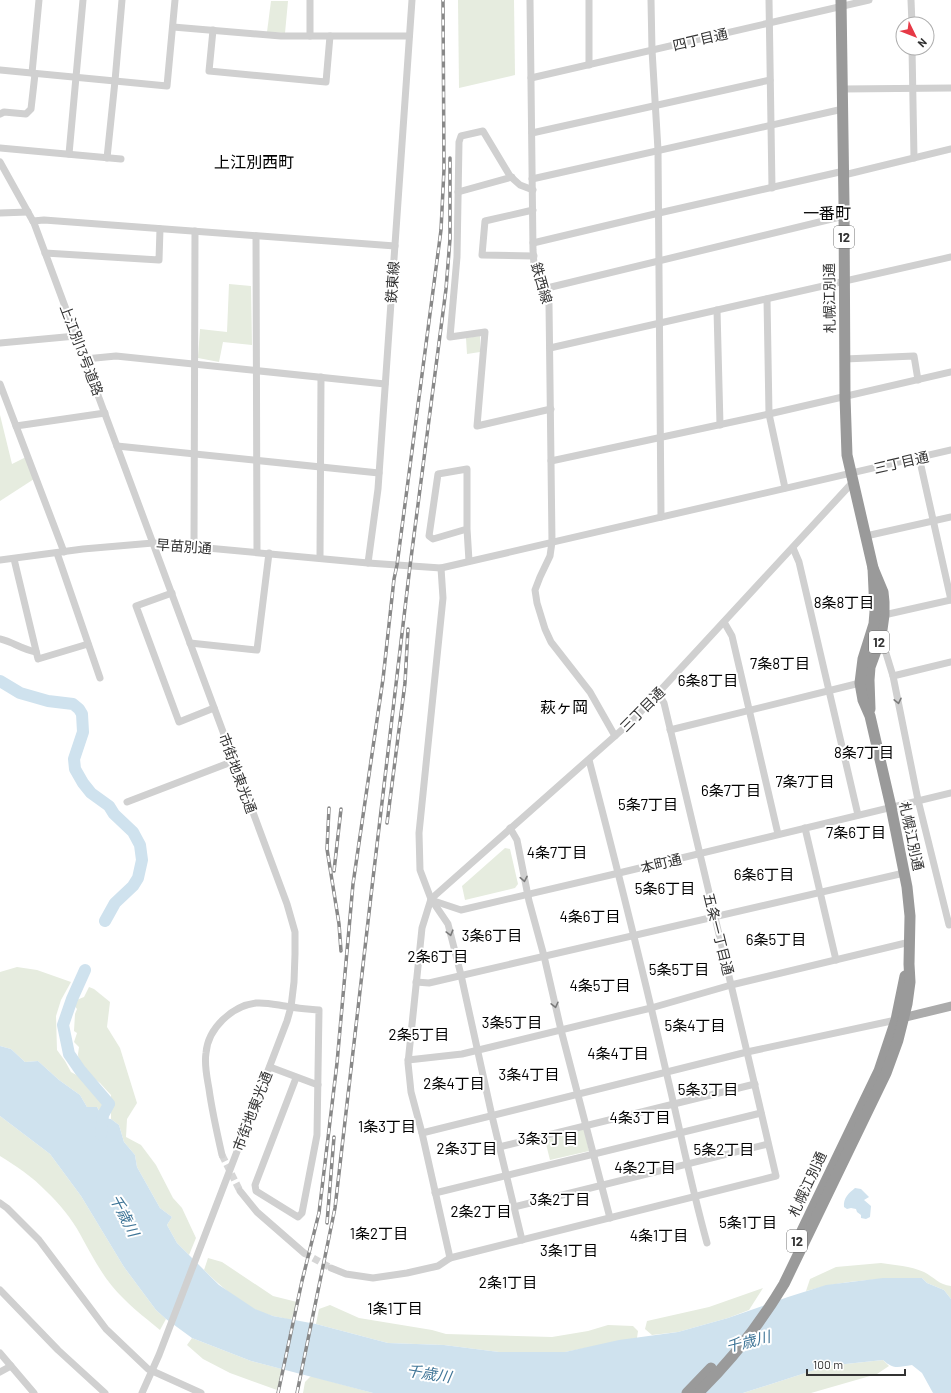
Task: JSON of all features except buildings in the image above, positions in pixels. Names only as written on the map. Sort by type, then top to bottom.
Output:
[{"type":"highway","name":"札幌江別通","points":[[698,1393],[738,1349],[765,1313],[784,1284],[898,1040],[900,1018],[907,1004],[910,982],[909,902],[891,807],[870,716],[863,700],[860,683],[863,659],[874,624],[875,612],[873,568],[851,478],[847,455],[845,397],[844,173],[841,3]]},
{"type":"highway","name":"札幌江別通","points":[[870,716],[870,668],[881,636],[884,615],[883,592],[873,568]]},
{"type":"highway","name":"札幌江別通","points":[[687,1393],[733,1345],[769,1295],[883,1072]]},
{"type":"main road","points":[[900,1018],[951,1006]]},
{"type":"street","points":[[0,114],[4,112],[26,114],[31,109],[39,0]]},
{"type":"street","points":[[69,154],[84,0]]},
{"type":"street","points":[[107,158],[122,0]]},
{"type":"street","points":[[0,70],[167,86],[175,0]]},
{"type":"street","points":[[310,0],[310,36]]},
{"type":"street","name":"鉄東線","points":[[368,563],[378,489],[412,0]]},
{"type":"street","name":"鉄西線","points":[[530,0],[534,265],[549,304],[551,409],[552,542],[550,556],[535,590],[539,610],[551,642],[590,692],[615,736]]},
{"type":"street","points":[[588,0],[589,65]]},
{"type":"street","points":[[651,0],[652,50],[658,150],[661,517]]},
{"type":"street","points":[[769,0],[772,188]]},
{"type":"street","name":"四丁目通","points":[[531,78],[770,23],[841,3],[869,0]]},
{"type":"street","points":[[912,0],[912,16]]},
{"type":"street","points":[[173,27],[281,36],[409,36]]},
{"type":"street","points":[[213,30],[209,71],[326,82],[330,36]]},
{"type":"street","points":[[912,56],[914,158]]},
{"type":"street","points":[[532,133],[770,80]]},
{"type":"street","points":[[843,89],[951,88]]},
{"type":"street","points":[[532,179],[843,109]]},
{"type":"street","points":[[533,190],[520,185],[512,177],[483,132],[461,136],[459,142],[457,257],[450,336],[485,332],[477,426],[551,409]]},
{"type":"street","points":[[0,148],[121,159]]},
{"type":"street","points":[[533,244],[659,213],[951,149]]},
{"type":"street","name":"上江別13号道路","points":[[0,162],[33,221],[153,543]]},
{"type":"street","points":[[458,192],[512,177]]},
{"type":"street","points":[[533,210],[485,221],[482,255],[534,256]]},
{"type":"street","points":[[0,213],[28,212]]},
{"type":"street","points":[[543,288],[844,216]]},
{"type":"street","points":[[33,221],[44,220],[395,246]]},
{"type":"street","points":[[45,253],[159,260],[160,229]]},
{"type":"street","points":[[194,546],[195,231]]},
{"type":"street","points":[[256,236],[257,552]]},
{"type":"street","points":[[550,348],[951,257]]},
{"type":"street","points":[[767,299],[769,414],[785,488]]},
{"type":"street","points":[[717,310],[720,425]]},
{"type":"street","points":[[0,343],[76,336]]},
{"type":"street","points":[[85,359],[116,356],[385,384]]},
{"type":"street","points":[[845,359],[914,356],[918,380]]},
{"type":"street","points":[[551,461],[720,425],[951,372]]},
{"type":"street","points":[[320,558],[321,378]]},
{"type":"street","points":[[0,384],[61,552],[88,644],[100,678]]},
{"type":"street","points":[[16,426],[105,413]]},
{"type":"street","points":[[117,446],[379,473]]},
{"type":"street","name":"三丁目通","points":[[431,899],[634,720],[793,548],[851,478],[919,457],[951,450]]},
{"type":"street","points":[[884,615],[951,600],[919,457]]},
{"type":"street","points":[[467,529],[433,539],[429,536],[438,474],[467,469],[467,529],[469,561]]},
{"type":"street","name":"早苗別通","points":[[0,560],[61,552],[153,543],[368,563],[441,568],[785,488],[851,478]]},
{"type":"street","points":[[866,536],[951,517]]},
{"type":"street","name":"市街地東光通","points":[[152,1372],[270,1066],[291,1007],[295,954],[295,932],[292,918],[153,543]]},
{"type":"street","points":[[793,548],[799,562],[858,815]]},
{"type":"street","points":[[190,643],[257,650],[269,553]]},
{"type":"street","points":[[14,559],[38,659],[88,644]]},
{"type":"street","points":[[441,568],[443,598],[419,841],[420,870],[431,899],[448,924],[522,1240]]},
{"type":"street","points":[[172,593],[136,606],[178,722],[214,708]]},
{"type":"street","points":[[724,622],[732,636],[778,834]]},
{"type":"street","points":[[881,636],[893,676],[918,800],[949,925]]},
{"type":"street","points":[[0,639],[7,640],[27,650],[36,652]]},
{"type":"street","points":[[893,676],[951,662]]},
{"type":"street","points":[[670,730],[860,683]]},
{"type":"street","name":"五条一丁目通","points":[[658,693],[664,703],[776,1176],[694,1196]]},
{"type":"street","points":[[589,760],[651,1008],[694,1196],[707,1242]]},
{"type":"street","points":[[127,802],[234,761]]},
{"type":"street","name":"本町通","points":[[431,899],[461,910],[951,792]]},
{"type":"street","points":[[510,828],[517,840],[528,894],[561,1030],[610,1218]]},
{"type":"street","points":[[805,828],[836,960]]},
{"type":"street","points":[[416,982],[429,983],[904,873]]},
{"type":"street","points":[[431,899],[422,928],[408,1060],[411,1092],[422,1133],[450,1258]]},
{"type":"street","points":[[408,1060],[462,1054],[651,1008],[731,985],[910,942]]},
{"type":"street","name":"市街地東光通","points":[[222,1155],[205,1068],[206,1052],[212,1035],[223,1019],[238,1008],[254,1003],[267,1002],[291,1007]]},
{"type":"street","points":[[291,1007],[319,1010],[317,1135],[302,1213],[298,1217],[256,1192],[255,1185],[296,1078]]},
{"type":"street","points":[[422,1133],[747,1052],[900,1018]]},
{"type":"street","points":[[270,1066],[296,1078],[318,1085]]},
{"type":"street","points":[[499,1147],[755,1084]]},
{"type":"street","points":[[435,1193],[761,1113]]},
{"type":"street","points":[[514,1207],[768,1144]]},
{"type":"street","points":[[240,1191],[257,1212],[304,1253]]},
{"type":"street","points":[[331,1268],[346,1274],[373,1278],[407,1273],[438,1266],[450,1258],[694,1196]]},
{"type":"street","points":[[0,1203],[39,1240],[106,1329],[148,1369],[201,1393]]},
{"type":"street","points":[[0,1290],[58,1350],[105,1393]]},
{"type":"street","points":[[0,1353],[34,1393]]},
{"type":"street","points":[[0,1372],[11,1366]]},
{"type":"street","points":[[142,1393],[152,1372]]},
{"type":"shaded area","points":[[458,0],[514,0],[515,75],[459,88]]},
{"type":"shaded area","points":[[271,1],[288,1],[285,33],[267,32]]},
{"type":"shaded area","points":[[229,284],[251,286],[252,345],[223,342],[219,362],[198,358],[200,329],[227,332]]},
{"type":"shaded area","points":[[480,336],[480,352],[467,354],[466,338]]},
{"type":"shaded area","points":[[0,415],[12,464],[26,457],[34,479],[0,501]]},
{"type":"shaded area","points":[[505,848],[510,849],[518,884],[515,888],[465,900],[462,886]]},
{"type":"shaded area","points":[[17,967],[37,970],[71,982],[61,1000],[56,1016],[57,1050],[71,1072],[82,1078],[91,1088],[93,1093],[106,1105],[101,1114],[97,1107],[87,1107],[80,1095],[59,1080],[38,1061],[25,1062],[11,1049],[0,1046],[0,972]]},
{"type":"shaded area","points":[[89,987],[94,989],[110,1002],[107,1027],[120,1048],[137,1103],[127,1119],[126,1137],[141,1145],[156,1165],[173,1198],[182,1208],[196,1238],[189,1255],[177,1243],[167,1225],[172,1217],[160,1208],[137,1167],[135,1155],[124,1142],[119,1125],[111,1119],[111,1095],[79,1064],[79,1047],[74,1042],[77,1033],[74,1031],[75,1014],[77,1009],[74,1005],[74,1001],[84,997]]},
{"type":"shaded area","points":[[0,1116],[50,1154],[81,1196],[124,1267],[156,1310],[166,1319],[160,1330],[129,1304],[107,1280],[77,1228],[56,1201],[30,1176],[0,1156]]},
{"type":"shaded area","points":[[584,1129],[589,1151],[550,1160],[545,1140]]},
{"type":"shaded area","points":[[208,1258],[222,1262],[273,1296],[297,1302],[291,1320],[258,1311],[234,1296],[204,1270]]},
{"type":"shaded area","points":[[881,1263],[908,1267],[924,1272],[940,1282],[951,1286],[951,1299],[944,1290],[927,1283],[922,1278],[864,1280],[835,1284],[806,1291],[810,1279],[836,1267]]},
{"type":"shaded area","points":[[763,1288],[749,1310],[728,1318],[678,1332],[652,1335],[645,1329],[647,1321],[709,1307]]},
{"type":"shaded area","points":[[330,1305],[359,1318],[432,1330],[446,1334],[552,1337],[588,1331],[608,1325],[633,1326],[638,1331],[637,1338],[565,1352],[499,1352],[444,1345],[388,1343],[316,1324],[319,1309]]},
{"type":"shaded area","points":[[192,1338],[251,1361],[282,1369],[277,1390],[230,1373],[203,1359],[187,1345]]},
{"type":"shaded area","points":[[883,1360],[889,1366],[877,1374],[811,1393],[743,1393],[827,1366]]},
{"type":"shaded area","points":[[311,1376],[373,1393],[303,1393],[305,1382]]},
{"type":"water","name":"千歳川","points":[[0,1046],[11,1049],[25,1062],[38,1061],[59,1080],[80,1095],[87,1107],[97,1107],[103,1118],[111,1119],[119,1125],[124,1142],[135,1155],[137,1167],[160,1208],[172,1217],[167,1225],[177,1243],[219,1285],[255,1309],[273,1316],[316,1324],[388,1343],[444,1345],[499,1352],[565,1352],[619,1340],[678,1332],[728,1318],[826,1285],[883,1278],[922,1278],[927,1283],[944,1290],[951,1299],[951,1393],[933,1393],[922,1373],[912,1365],[893,1367],[883,1360],[827,1366],[743,1393],[373,1393],[251,1361],[192,1338],[156,1310],[124,1267],[81,1196],[50,1154],[0,1116]]},
{"type":"water","points":[[855,1188],[861,1189],[869,1197],[864,1200],[871,1206],[870,1217],[866,1219],[861,1218],[861,1215],[856,1209],[847,1209],[844,1207],[845,1198]]},
{"type":"waterway","points":[[0,681],[20,693],[48,701],[73,704],[79,709],[82,714],[83,732],[74,759],[75,769],[91,793],[109,806],[114,814],[133,832],[140,845],[142,860],[138,878],[133,886],[115,903],[105,921]]},
{"type":"waterway","points":[[85,970],[72,999],[63,1025],[69,1054],[80,1070],[109,1104],[103,1115],[101,1134]]},
{"type":"tunnel","points":[[222,1155],[240,1191]]},
{"type":"tunnel","points":[[304,1253],[331,1268]]},
{"type":"railway","points":[[278,1393],[302,1281],[319,1213],[337,1063],[353,884],[383,679],[394,579],[441,230],[444,169],[443,0]]},
{"type":"railway","points":[[297,1393],[335,1208],[410,566],[446,289],[450,239],[450,158]]},
{"type":"railway","points":[[387,823],[405,683],[408,629]]},
{"type":"railway","points":[[329,808],[327,849],[339,924],[341,951]]},
{"type":"railway","points":[[334,871],[341,809]]},
{"type":"railway","points":[[327,1223],[334,1137]]},
{"type":"district","name":"上江別西町","points":[[254,161]]},
{"type":"district","name":"一番町","points":[[827,212]]},
{"type":"district","name":"8条8丁目","points":[[844,602]]},
{"type":"district","name":"7条8丁目","points":[[780,663]]},
{"type":"district","name":"6条8丁目","points":[[708,680]]},
{"type":"district","name":"萩ヶ岡","points":[[564,706]]},
{"type":"district","name":"8条7丁目","points":[[864,752]]},
{"type":"district","name":"7条7丁目","points":[[805,781]]},
{"type":"district","name":"6条7丁目","points":[[731,790]]},
{"type":"district","name":"5条7丁目","points":[[648,804]]},
{"type":"district","name":"7条6丁目","points":[[856,832]]},
{"type":"district","name":"4条7丁目","points":[[557,852]]},
{"type":"district","name":"6条6丁目","points":[[764,874]]},
{"type":"district","name":"5条6丁目","points":[[665,888]]},
{"type":"district","name":"4条6丁目","points":[[590,916]]},
{"type":"district","name":"3条6丁目","points":[[492,935]]},
{"type":"district","name":"6条5丁目","points":[[776,939]]},
{"type":"district","name":"2条6丁目","points":[[438,956]]},
{"type":"district","name":"5条5丁目","points":[[679,969]]},
{"type":"district","name":"4条5丁目","points":[[600,985]]},
{"type":"district","name":"3条5丁目","points":[[512,1022]]},
{"type":"district","name":"5条4丁目","points":[[695,1025]]},
{"type":"district","name":"2条5丁目","points":[[419,1034]]},
{"type":"district","name":"4条4丁目","points":[[618,1053]]},
{"type":"district","name":"3条4丁目","points":[[529,1074]]},
{"type":"district","name":"2条4丁目","points":[[454,1083]]},
{"type":"district","name":"5条3丁目","points":[[708,1089]]},
{"type":"district","name":"4条3丁目","points":[[640,1117]]},
{"type":"district","name":"1条3丁目","points":[[387,1126]]},
{"type":"district","name":"3条3丁目","points":[[548,1138]]},
{"type":"district","name":"2条3丁目","points":[[467,1148]]},
{"type":"district","name":"5条2丁目","points":[[724,1149]]},
{"type":"district","name":"4条2丁目","points":[[645,1167]]},
{"type":"district","name":"3条2丁目","points":[[560,1199]]},
{"type":"district","name":"2条2丁目","points":[[481,1211]]},
{"type":"district","name":"5条1丁目","points":[[748,1222]]},
{"type":"district","name":"1条2丁目","points":[[379,1233]]},
{"type":"district","name":"4条1丁目","points":[[659,1235]]},
{"type":"district","name":"3条1丁目","points":[[569,1250]]},
{"type":"district","name":"2条1丁目","points":[[508,1282]]},
{"type":"district","name":"1条1丁目","points":[[395,1308]]}]
